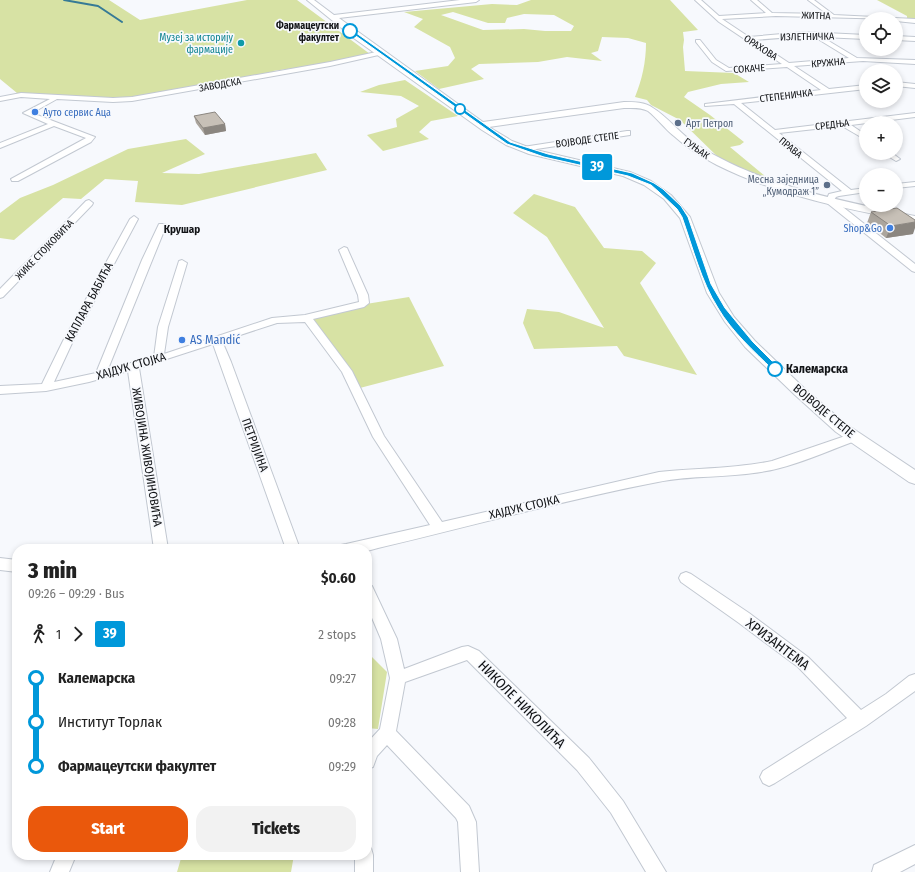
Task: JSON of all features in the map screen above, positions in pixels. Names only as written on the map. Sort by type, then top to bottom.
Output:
[{"type":"street","name":"ВОЈВОДЕ СТЕПЕ","points":[[310,0],[317,5],[334,12],[342,24],[508,143],[523,149],[558,158],[630,174],[652,184],[667,196],[679,208],[685,217],[708,284],[729,318],[750,344],[829,418],[854,437],[915,478]]},
{"type":"street","points":[[342,24],[347,19],[366,14],[476,0]]},
{"type":"street","name":"ОРАХОВА","points":[[698,0],[717,18],[827,90]]},
{"type":"street","points":[[754,0],[770,14]]},
{"type":"street","points":[[812,0],[832,16]]},
{"type":"street","points":[[334,12],[444,4]]},
{"type":"street","points":[[334,12],[366,14]]},
{"type":"street","name":"ЖИТНА","points":[[717,18],[770,14],[915,21]]},
{"type":"street","name":"ИЗЛЕТНИЧКА","points":[[748,39],[794,34],[859,37]]},
{"type":"street","points":[[814,35],[855,59]]},
{"type":"street","points":[[903,38],[915,39]]},
{"type":"street","name":"СОКАЧЕ","points":[[698,41],[714,61],[728,70],[788,65]]},
{"type":"street","name":"ЗАВОДСКА","points":[[0,99],[21,95],[132,99],[330,64],[381,53]]},
{"type":"street","name":"КРУЖНА","points":[[788,65],[855,59],[883,59],[915,62]]},
{"type":"street","points":[[903,85],[915,86]]},
{"type":"street","name":"СТЕПЕНИЧКА","points":[[707,105],[827,90],[859,88]]},
{"type":"street","name":"ЗАВОДСКА","points":[[53,124],[26,113],[57,97]]},
{"type":"street","name":"ПРАВА","points":[[734,101],[849,192]]},
{"type":"street","name":"ГУЊАК","points":[[483,125],[624,105],[641,106],[650,109],[692,146],[716,160],[769,183],[830,201],[915,219]]},
{"type":"street","name":"СРЕДЊА","points":[[772,132],[914,115]]},
{"type":"street","points":[[843,123],[859,133]]},
{"type":"street","points":[[0,146],[53,124],[91,137],[16,179]]},
{"type":"street","name":"ВОЈВОДЕ СТЕПЕ","points":[[523,149],[627,133]]},
{"type":"street","points":[[0,136],[13,141]]},
{"type":"street","points":[[903,185],[915,184]]},
{"type":"street","points":[[859,191],[832,196],[830,201],[915,269]]},
{"type":"street","name":"ЖИКЕ СТОЈКОВИЋА","points":[[0,295],[89,203]]},
{"type":"street","name":"КАПЛАРА БАБИЋА","points":[[46,387],[78,321],[134,220]]},
{"type":"street","points":[[101,374],[162,226]]},
{"type":"street","name":"ХАЈДУК СТОЈКА","points":[[0,390],[46,387],[159,359],[217,341],[276,320],[305,318],[360,305],[364,303],[363,295],[344,250]]},
{"type":"street","points":[[159,359],[157,354],[161,334],[182,263]]},
{"type":"street","points":[[305,318],[309,320],[347,371],[379,437],[438,527]]},
{"type":"street","name":"ПЕТРИЈИНА","points":[[217,341],[292,544]]},
{"type":"street","name":"ЖИВОЈИНА ЖИВОЈИНОВИЋА","points":[[133,366],[160,544]]},
{"type":"street","name":"ХАЈДУК СТОЈКА","points":[[372,544],[438,527],[659,477],[690,473],[724,472],[774,465],[854,437]]},
{"type":"street","name":"ХРИЗАНТЕМА","points":[[686,578],[744,618],[803,662],[860,720]]},
{"type":"street","points":[[372,601],[389,639],[398,678],[387,733],[372,750]]},
{"type":"street","name":"НИКОЛЕ НИКОЛИЋА","points":[[398,678],[456,655],[468,653],[474,656],[582,764],[608,794],[626,820],[657,872]]},
{"type":"street","points":[[769,777],[892,699],[915,681]]},
{"type":"street","points":[[387,733],[418,767],[463,812],[467,822],[470,872]]},
{"type":"street","points":[[881,872],[915,854]]},
{"type":"street","points":[[59,872],[65,860]]},
{"type":"street","points":[[364,860],[364,872]]},
{"type":"green space","name":"Фармацеутски факултет","points":[[0,0],[109,0],[140,20],[247,0],[297,0],[370,54],[338,62],[273,71],[273,73],[125,98],[21,94],[17,93],[0,79]]},
{"type":"green space","points":[[531,0],[670,0],[698,30],[683,32],[685,71],[734,73],[749,82],[721,84],[688,92],[684,97],[744,142],[740,145],[730,147],[765,176],[756,176],[721,160],[680,120],[651,105],[647,100],[635,97],[643,71],[646,43],[628,38],[602,37],[598,51],[591,53],[602,61],[567,57],[538,62],[479,64],[471,69],[484,79],[439,89],[415,71],[448,66],[455,58],[450,47],[414,27],[423,19],[404,12],[492,4],[517,5]],"holes":[[[453,12],[488,23],[505,23],[507,18],[524,14],[554,15],[574,26],[571,31],[524,29],[483,30],[441,15]]]},
{"type":"green space","points":[[877,0],[915,0],[915,20],[907,18],[903,12],[900,12]]},
{"type":"green space","points":[[405,80],[458,116],[431,121],[419,132],[429,139],[383,151],[367,135],[397,127],[396,119],[419,106],[401,96],[360,92],[379,85]]},
{"type":"green space","points":[[186,139],[205,154],[162,173],[199,174],[316,153],[327,170],[182,205],[135,202],[138,181],[105,179],[81,199],[63,198],[14,240],[0,238],[0,213],[20,198],[53,185],[128,149]]},
{"type":"green space","points":[[534,194],[575,207],[604,248],[642,251],[656,263],[640,283],[697,375],[624,356],[617,346],[534,349],[523,323],[527,309],[559,312],[604,328],[547,237],[513,213]]},
{"type":"green space","points":[[409,297],[444,366],[356,389],[309,320],[360,305]]},
{"type":"green space","points":[[372,657],[387,672],[378,729],[372,728]]},
{"type":"green space","points":[[181,860],[293,860],[291,872],[177,872]]},
{"type":"building","points":[[215,112],[225,124],[203,128],[194,116]]},
{"type":"building","points":[[871,212],[903,212],[915,220],[915,222],[891,226]]},
{"type":"waterway","points":[[64,0],[98,6],[122,22]]},
{"type":"bus line","name":"39","points":[[350,31],[508,143],[546,156],[630,174],[652,184],[661,191],[679,208],[685,217],[693,236],[708,284],[722,309],[750,344],[775,369]]},
{"type":"place","name":"Фармацеутски факултет","points":[[350,31]]},
{"type":"place","name":"Музеј за историју фармације","points":[[241,43]]},
{"type":"place","name":"Ауто сервис Аца","points":[[35,112]]},
{"type":"place","name":"Арт Петрол","points":[[678,123]]},
{"type":"place","name":"Месна заједница „Кумодраж 1”","points":[[827,185]]},
{"type":"place","name":"Shop&Go","points":[[890,228]]},
{"type":"place","name":"AS Mandić","points":[[182,340]]},
{"type":"place","name":"Калемарска","points":[[775,369]]},
{"type":"district","name":"Крушар","points":[[182,229]]}]
